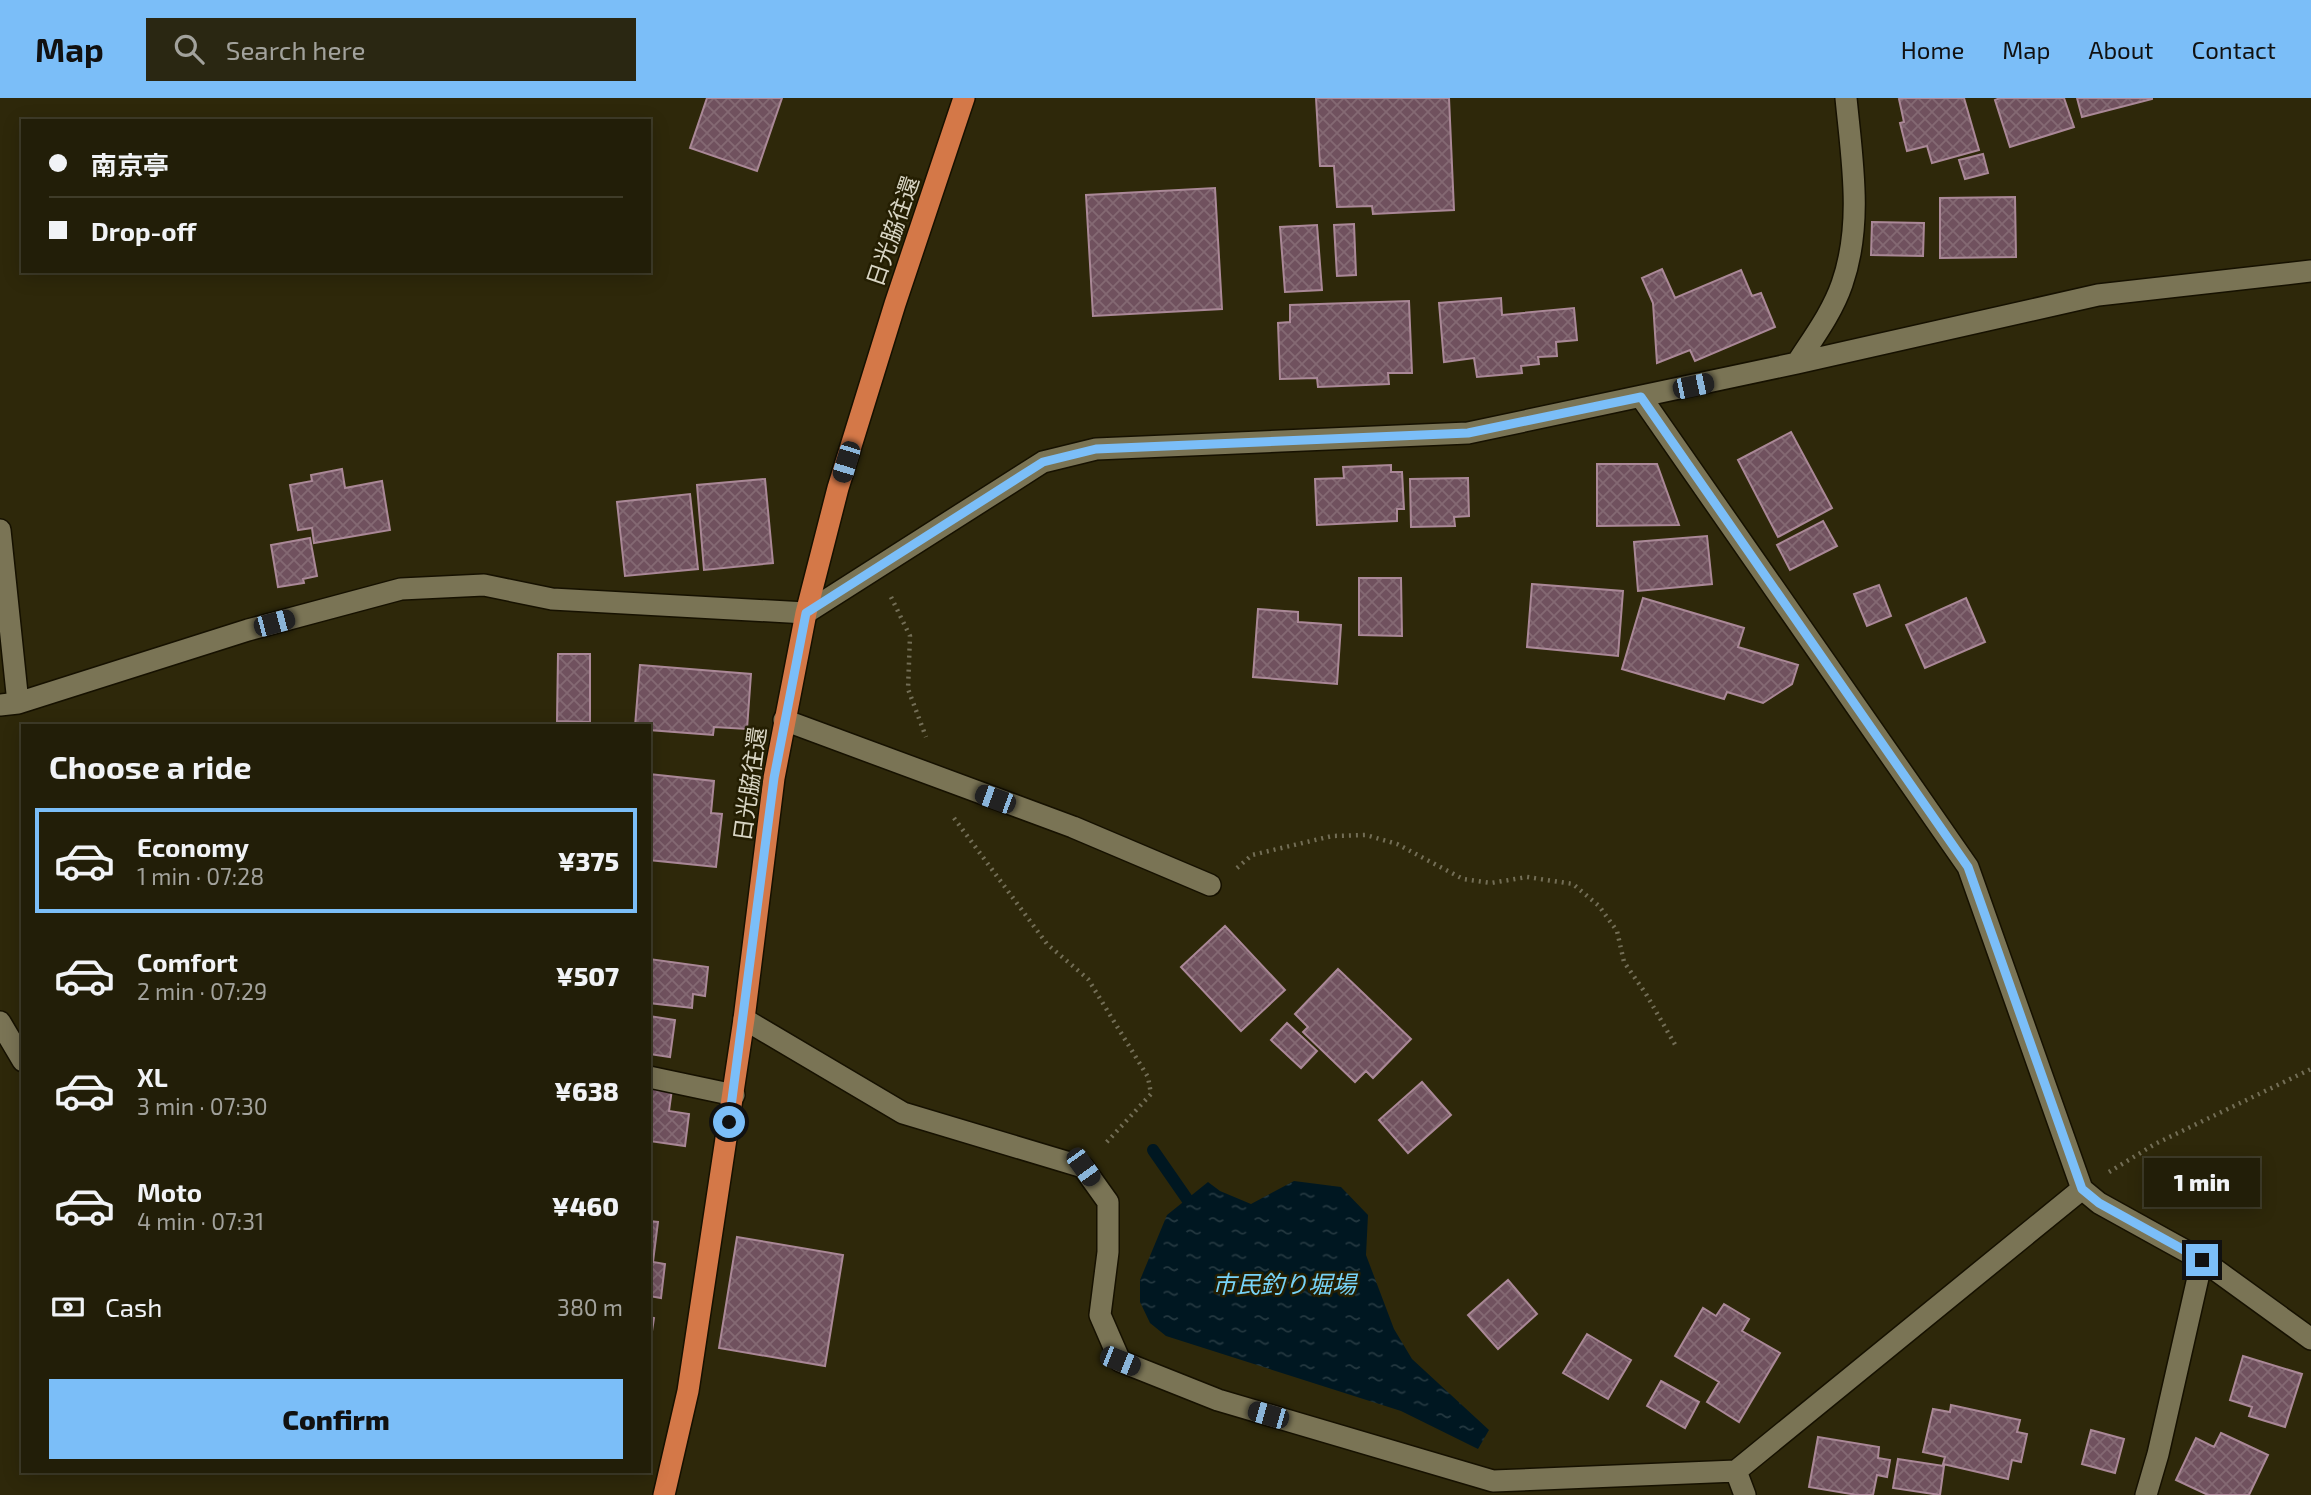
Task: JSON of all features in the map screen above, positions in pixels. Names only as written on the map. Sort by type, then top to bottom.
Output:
[{"type":"highway","name":"日光脇往還","points":[[664,1495],[688,1391],[734,1095],[774,778],[806,613],[846,462],[895,304],[964,98]]},
{"type":"street","points":[[1797,363],[1826,319],[1843,284],[1855,223],[1846,98]]},
{"type":"street","points":[[0,530],[9,704],[248,630],[401,589],[484,585],[552,599],[806,613],[1043,462],[1096,449],[1468,433],[2098,295],[2311,271]]},
{"type":"street","points":[[1641,397],[1968,867],[2082,1189],[2099,1203],[2202,1260],[2311,1339]]},
{"type":"street","points":[[784,720],[1073,827],[1210,885]]},
{"type":"street","points":[[744,1019],[903,1113],[1083,1167],[1108,1202],[1108,1252],[1100,1315],[1120,1361],[1218,1400],[1493,1482],[1736,1471],[2082,1189]]},
{"type":"street","points":[[0,1022],[21,1058]]},
{"type":"street","points":[[651,1077],[734,1095]]},
{"type":"street","points":[[2146,1495],[2158,1454],[2202,1260]]},
{"type":"street","points":[[1736,1471],[1745,1495]]},
{"type":"path","points":[[876,568],[910,636],[908,689],[943,780],[954,817],[1047,944],[1088,979],[1148,1077],[1151,1094],[1083,1167]]},
{"type":"path","points":[[1210,885],[1252,855],[1332,836],[1366,835],[1397,844],[1463,879],[1491,883],[1527,877],[1573,884],[1599,906],[1616,931],[1624,962],[1677,1048]]},
{"type":"path","points":[[2082,1189],[2155,1144],[2311,1069]]},
{"type":"water","name":"市民釣り堀場","points":[[1294,1181],[1341,1187],[1368,1215],[1366,1255],[1394,1329],[1412,1359],[1489,1430],[1478,1449],[1401,1411],[1166,1336],[1150,1323],[1140,1302],[1140,1280],[1167,1215],[1208,1182],[1220,1191],[1251,1204]]},
{"type":"building","points":[[707,98],[782,98],[757,171],[690,148]]},
{"type":"building","points":[[1316,98],[1449,98],[1454,210],[1373,214],[1372,206],[1337,207],[1334,166],[1320,166]]},
{"type":"building","points":[[1964,98],[1979,150],[1932,163],[1927,146],[1907,151],[1900,123],[1904,122],[1899,99]]},
{"type":"building","points":[[2064,98],[2074,127],[2010,147],[1995,100]]},
{"type":"building","points":[[2077,98],[2152,98],[2152,99],[2082,117]]},
{"type":"building","points":[[1983,154],[1988,173],[1965,179],[1959,160]]},
{"type":"building","points":[[1215,188],[1222,309],[1093,316],[1086,195]]},
{"type":"building","points":[[2015,197],[2016,257],[1940,258],[1940,198]]},
{"type":"building","points":[[1872,222],[1924,223],[1923,256],[1871,255]]},
{"type":"building","points":[[1354,224],[1356,275],[1337,276],[1334,225]]},
{"type":"building","points":[[1317,225],[1322,290],[1285,292],[1280,227]]},
{"type":"building","points":[[1662,269],[1675,298],[1741,270],[1752,296],[1761,293],[1775,327],[1695,361],[1690,350],[1657,363],[1653,303],[1642,278]]},
{"type":"building","points":[[1501,298],[1502,315],[1574,308],[1577,340],[1556,342],[1557,356],[1538,357],[1539,364],[1521,366],[1522,373],[1477,377],[1474,358],[1444,362],[1439,303]]},
{"type":"building","points":[[1409,301],[1412,373],[1388,373],[1389,384],[1318,387],[1317,378],[1280,379],[1278,323],[1290,322],[1290,305]]},
{"type":"building","points":[[1791,432],[1832,508],[1778,537],[1738,460]]},
{"type":"building","points":[[1597,464],[1657,464],[1679,525],[1597,526]]},
{"type":"building","points":[[1391,465],[1391,472],[1402,472],[1404,509],[1397,509],[1397,521],[1317,525],[1315,479],[1344,478],[1343,467]]},
{"type":"building","points":[[342,469],[345,488],[382,481],[390,530],[314,543],[312,528],[298,530],[290,485],[312,481],[311,475]]},
{"type":"building","points":[[1468,478],[1469,516],[1454,517],[1455,526],[1411,527],[1410,479]]},
{"type":"building","points":[[765,479],[773,563],[704,570],[697,485]]},
{"type":"building","points":[[690,494],[698,569],[625,576],[617,502]]},
{"type":"building","points":[[1823,521],[1837,546],[1790,570],[1777,545]]},
{"type":"building","points":[[1707,536],[1712,584],[1638,591],[1634,542]]},
{"type":"building","points":[[310,538],[317,576],[303,579],[304,583],[278,587],[271,545]]},
{"type":"building","points":[[1359,578],[1401,578],[1402,636],[1359,635]]},
{"type":"building","points":[[1532,584],[1623,591],[1618,656],[1527,647]]},
{"type":"building","points":[[1879,585],[1891,616],[1867,626],[1854,594]]},
{"type":"building","points":[[1643,598],[1744,628],[1738,647],[1798,665],[1792,684],[1763,703],[1727,692],[1724,699],[1622,669]]},
{"type":"building","points":[[1966,598],[1985,642],[1925,668],[1906,625]]},
{"type":"building","points":[[1258,609],[1298,612],[1298,622],[1341,625],[1337,684],[1253,677]]},
{"type":"building","points":[[558,654],[590,654],[590,722],[557,721]]},
{"type":"building","points":[[640,665],[751,674],[747,729],[714,727],[713,735],[651,730],[651,724],[635,724]]},
{"type":"building","points":[[651,774],[714,781],[711,813],[722,814],[716,867],[651,860]]},
{"type":"building","points":[[1225,926],[1285,990],[1241,1031],[1181,967]]},
{"type":"building","points":[[651,959],[708,967],[705,996],[693,994],[692,1008],[651,1003]]},
{"type":"building","points":[[1338,969],[1411,1039],[1373,1078],[1366,1071],[1355,1082],[1303,1032],[1308,1027],[1295,1014]]},
{"type":"building","points":[[651,1016],[675,1020],[670,1057],[651,1054]]},
{"type":"building","points":[[1287,1023],[1317,1051],[1301,1068],[1271,1040]]},
{"type":"building","points":[[1422,1082],[1451,1115],[1408,1153],[1379,1120]]},
{"type":"building","points":[[651,1085],[672,1089],[669,1111],[689,1114],[685,1146],[651,1141]]},
{"type":"building","points":[[651,1221],[658,1222],[653,1262],[665,1264],[661,1298],[651,1296]]},
{"type":"building","points":[[737,1237],[843,1255],[825,1366],[719,1348]]},
{"type":"building","points":[[1508,1280],[1537,1314],[1498,1349],[1468,1315]]},
{"type":"building","points":[[1724,1304],[1749,1319],[1742,1331],[1780,1353],[1739,1422],[1707,1402],[1719,1382],[1675,1356],[1703,1308],[1716,1316]]},
{"type":"building","points":[[1587,1334],[1631,1360],[1608,1399],[1563,1373]]},
{"type":"building","points":[[2243,1356],[2302,1374],[2285,1427],[2249,1416],[2252,1407],[2230,1400]]},
{"type":"building","points":[[1661,1381],[1699,1402],[1685,1428],[1647,1406]]},
{"type":"building","points":[[1951,1405],[2020,1420],[2017,1432],[2027,1434],[2021,1462],[2012,1460],[2008,1479],[1943,1464],[1945,1457],[1923,1452],[1933,1409],[1950,1412]]},
{"type":"building","points":[[2091,1430],[2124,1439],[2115,1473],[2082,1464]]},
{"type":"building","points":[[2221,1433],[2268,1455],[2249,1495],[2208,1495],[2176,1480],[2196,1438],[2214,1447]]},
{"type":"building","points":[[1818,1437],[1879,1447],[1878,1458],[1890,1460],[1887,1477],[1877,1475],[1873,1495],[1809,1487]]},
{"type":"building","points":[[1898,1459],[1944,1466],[1940,1495],[1893,1488]]},
{"type":"waterway","points":[[1153,1150],[1187,1199]]},
{"type":"route","points":[[729,1122],[774,778],[806,613],[1043,462],[1096,449],[1468,433],[1641,397],[1968,867],[2082,1189],[2099,1203],[2202,1260]]}]
